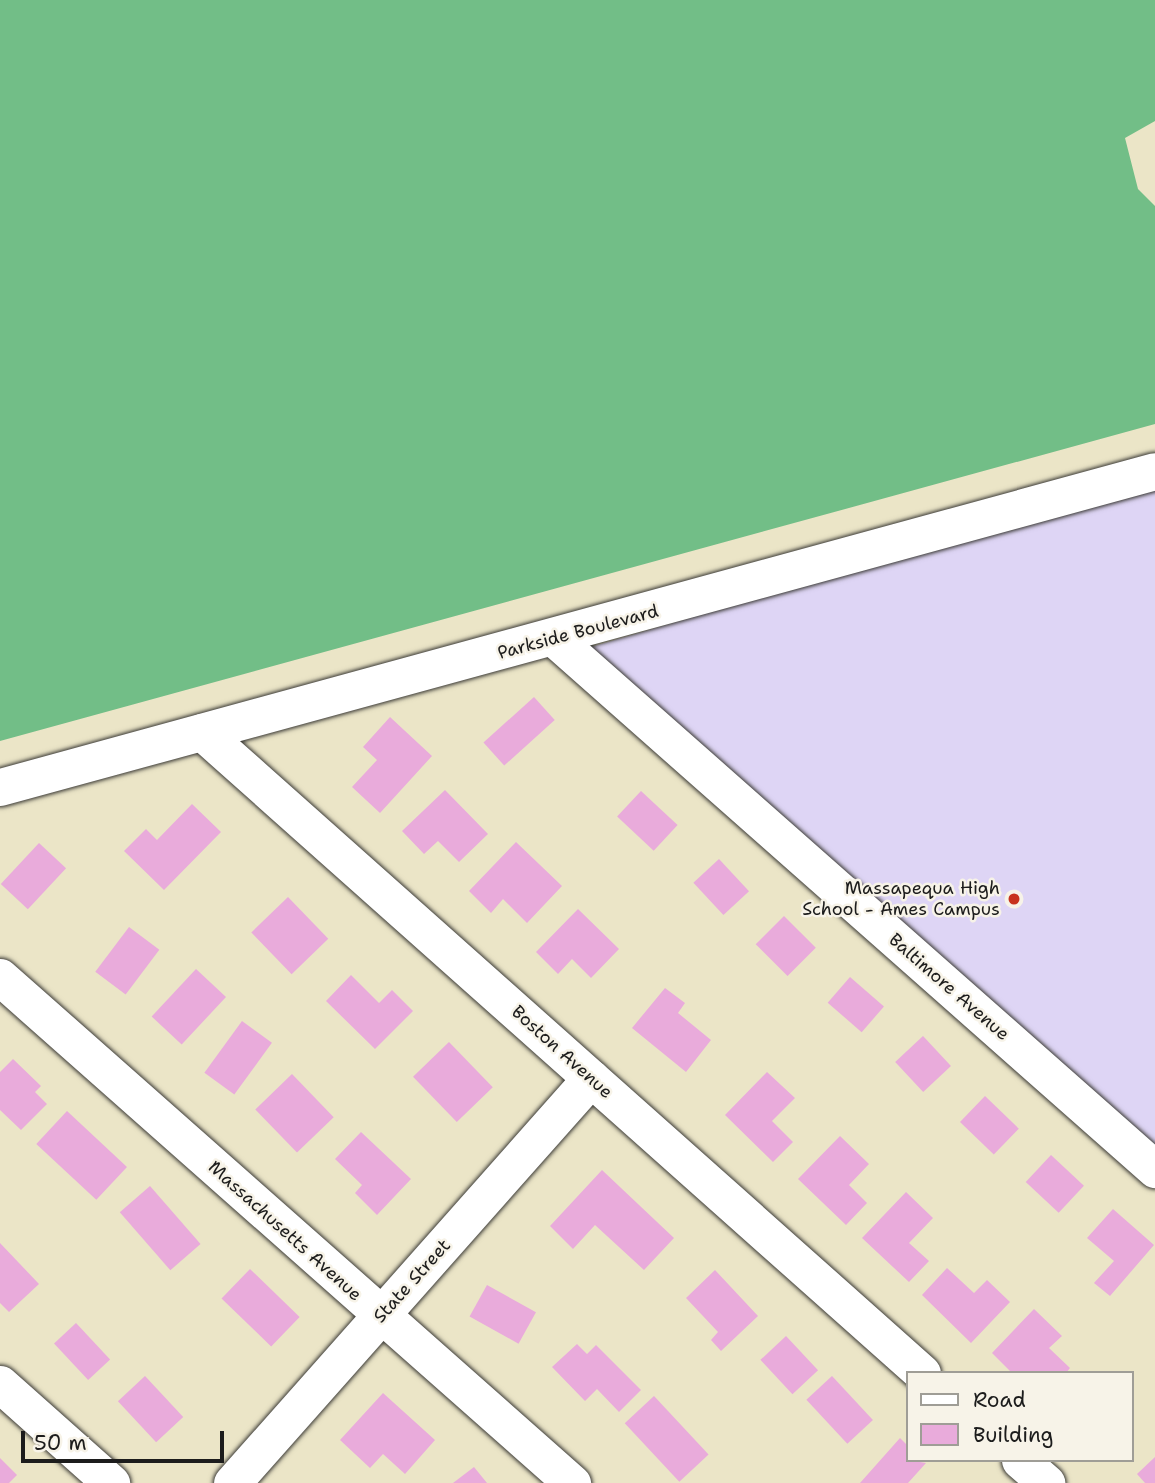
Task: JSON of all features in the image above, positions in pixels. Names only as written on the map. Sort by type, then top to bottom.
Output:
[{"type":"street","name":"Parkside Boulevard","points":[[0,787],[555,639],[1155,471]]},
{"type":"street","name":"Baltimore Avenue","points":[[555,639],[1155,1169]]},
{"type":"street","name":"Boston Avenue","points":[[202,732],[920,1371]]},
{"type":"street","name":"Massachusetts Avenue","points":[[0,977],[380,1316],[572,1483]]},
{"type":"street","name":"State Street","points":[[232,1483],[592,1078]]},
{"type":"street","points":[[0,1384],[111,1483]]},
{"type":"street","points":[[1022,1462],[1046,1483]]},
{"type":"shaded area","name":"Massapequa High School - Ames Campus","points":[[1155,481],[1155,1151],[591,647]]},
{"type":"green space","points":[[0,0],[1155,0],[1155,121],[1125,138],[1138,189],[1155,206],[1155,424],[0,741]]},
{"type":"building","points":[[534,697],[555,720],[504,766],[483,743]]},
{"type":"building","points":[[390,717],[432,756],[380,813],[352,787],[377,760],[363,747]]},
{"type":"building","points":[[445,790],[488,834],[459,862],[438,841],[424,854],[402,831]]},
{"type":"building","points":[[641,791],[678,825],[654,851],[617,817]]},
{"type":"building","points":[[192,804],[221,832],[164,890],[124,851],[146,829],[157,840]]},
{"type":"building","points":[[516,842],[562,886],[527,923],[503,899],[491,913],[469,891]]},
{"type":"building","points":[[39,843],[66,868],[28,909],[1,884]]},
{"type":"building","points":[[719,859],[749,891],[723,915],[693,883]]},
{"type":"building","points":[[288,897],[328,939],[292,974],[251,932]]},
{"type":"building","points":[[578,909],[619,949],[591,978],[572,959],[558,974],[536,952]]},
{"type":"building","points":[[784,916],[816,948],[788,976],[756,944]]},
{"type":"building","points":[[129,927],[159,950],[126,995],[95,972]]},
{"type":"building","points":[[196,969],[226,997],[182,1044],[152,1017]]},
{"type":"building","points":[[351,975],[379,1003],[392,990],[413,1011],[375,1049],[326,1001]]},
{"type":"building","points":[[850,977],[884,1007],[862,1032],[828,1003]]},
{"type":"building","points":[[665,988],[685,1003],[678,1013],[711,1040],[686,1072],[632,1028]]},
{"type":"building","points":[[242,1021],[272,1043],[234,1095],[204,1073]]},
{"type":"building","points":[[923,1036],[951,1066],[923,1092],[895,1062]]},
{"type":"building","points":[[449,1042],[493,1087],[457,1122],[413,1077]]},
{"type":"building","points":[[13,1059],[41,1086],[35,1092],[47,1104],[21,1130],[0,1110],[0,1072]]},
{"type":"building","points":[[767,1072],[795,1098],[772,1121],[793,1142],[773,1162],[725,1115]]},
{"type":"building","points":[[292,1074],[334,1117],[297,1153],[255,1109]]},
{"type":"building","points":[[985,1096],[1019,1129],[994,1155],[960,1122]]},
{"type":"building","points":[[67,1111],[127,1167],[96,1200],[36,1144]]},
{"type":"building","points":[[361,1132],[411,1179],[377,1215],[355,1193],[362,1185],[335,1159]]},
{"type":"building","points":[[840,1136],[869,1164],[849,1185],[867,1203],[846,1225],[798,1179]]},
{"type":"building","points":[[1051,1155],[1084,1186],[1059,1213],[1026,1182]]},
{"type":"building","points":[[602,1170],[674,1238],[644,1270],[595,1225],[573,1249],[550,1226]]},
{"type":"building","points":[[150,1186],[201,1244],[170,1270],[120,1212]]},
{"type":"building","points":[[906,1192],[933,1218],[909,1243],[929,1261],[909,1282],[862,1238]]},
{"type":"building","points":[[1113,1209],[1154,1245],[1110,1296],[1094,1283],[1114,1261],[1087,1238]]},
{"type":"building","points":[[0,1243],[39,1284],[9,1312],[0,1303]]},
{"type":"building","points":[[947,1268],[974,1293],[987,1280],[1010,1302],[971,1343],[922,1295]]},
{"type":"building","points":[[250,1269],[300,1317],[271,1346],[222,1298]]},
{"type":"building","points":[[715,1270],[758,1316],[721,1351],[711,1340],[718,1332],[686,1298]]},
{"type":"building","points":[[487,1285],[536,1312],[519,1344],[470,1316]]},
{"type":"building","points":[[1034,1309],[1062,1336],[1049,1348],[1070,1368],[1068,1371],[1010,1371],[992,1353]]},
{"type":"building","points":[[76,1323],[110,1360],[88,1380],[54,1343]]},
{"type":"building","points":[[786,1336],[818,1370],[792,1394],[760,1360]]},
{"type":"building","points":[[577,1344],[587,1354],[596,1345],[641,1390],[619,1412],[597,1389],[585,1401],[552,1367]]},
{"type":"building","points":[[145,1376],[183,1417],[156,1442],[118,1401]]},
{"type":"building","points":[[832,1376],[873,1420],[847,1444],[806,1400]]},
{"type":"building","points":[[383,1393],[435,1440],[405,1474],[383,1454],[370,1468],[340,1440]]},
{"type":"building","points":[[654,1396],[709,1455],[679,1482],[625,1423]]},
{"type":"building","points":[[900,1438],[906,1444],[906,1462],[926,1463],[908,1483],[860,1483]]},
{"type":"building","points":[[1155,1457],[1155,1483],[1145,1483],[1137,1474]]},
{"type":"building","points":[[0,1458],[17,1475],[9,1483],[0,1483]]},
{"type":"building","points":[[474,1467],[487,1483],[453,1483]]},
{"type":"place","name":"Massapequa High School - Ames Campus","points":[[1014,899]]}]
